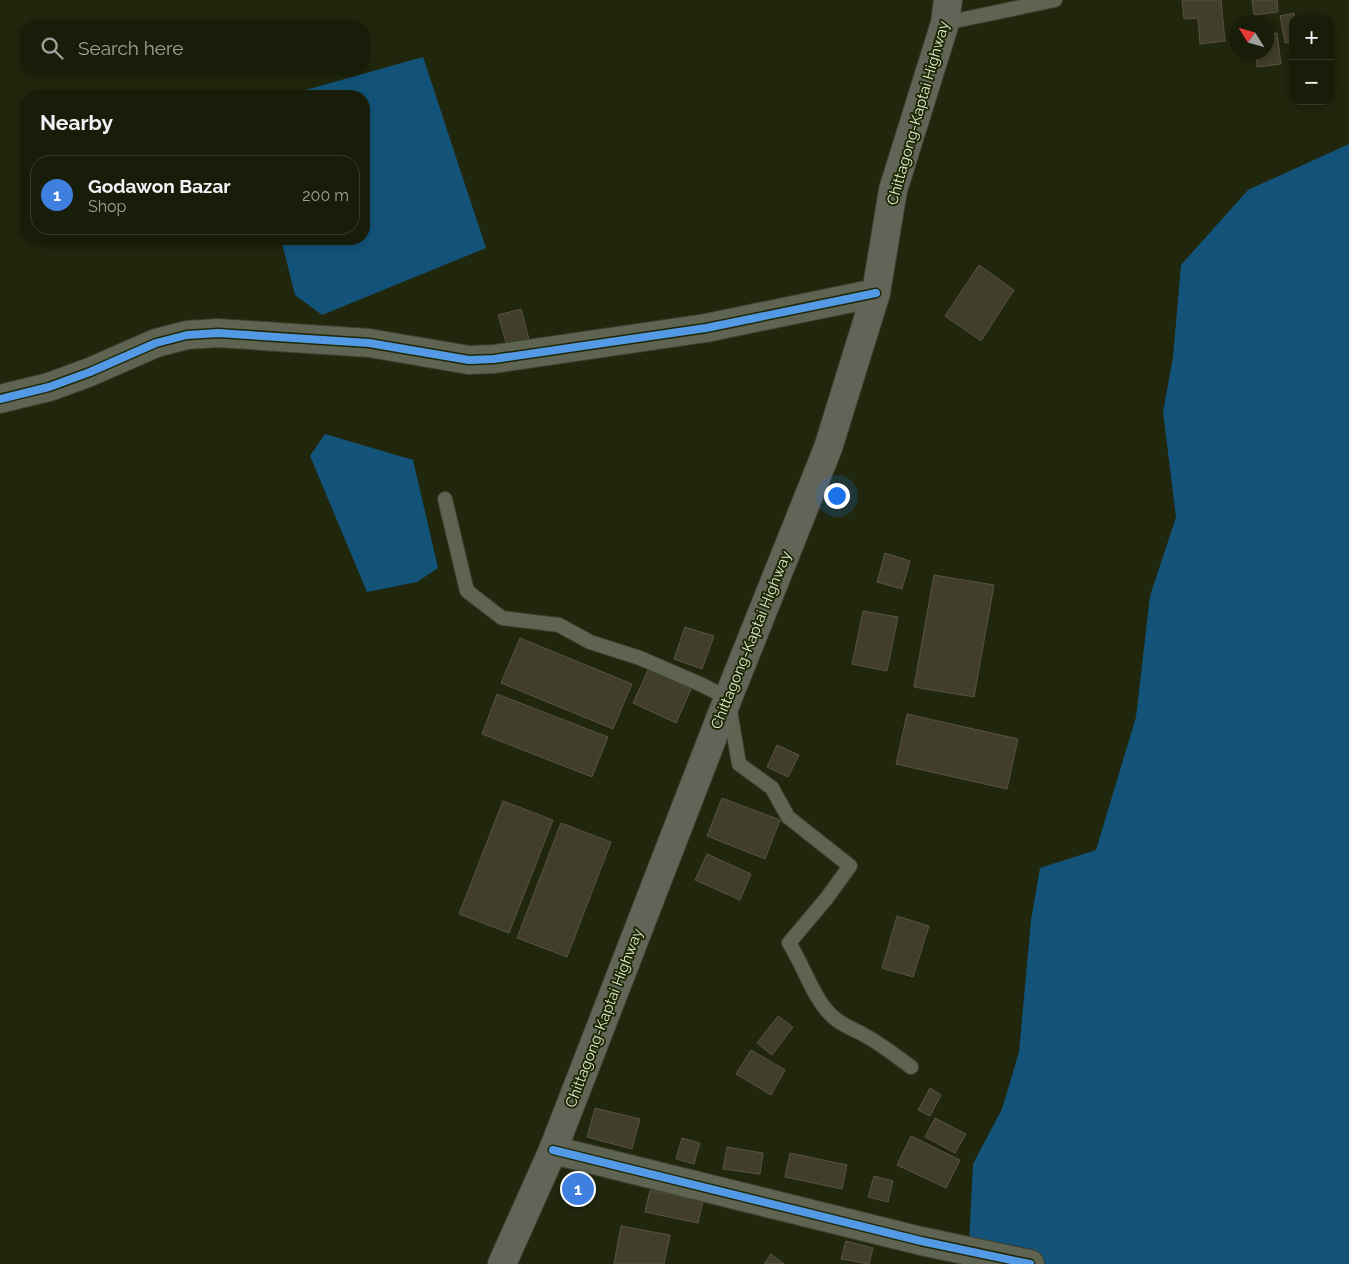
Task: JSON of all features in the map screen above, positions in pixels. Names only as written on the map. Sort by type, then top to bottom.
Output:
[{"type":"main road","name":"Chittagong-Kaptai Highway","points":[[502,1264],[553,1150],[728,698],[828,448],[876,293],[893,190],[946,11]]},
{"type":"street","points":[[0,400],[90,372],[156,343],[187,335],[246,334],[360,342],[394,346],[469,360],[494,359],[706,328],[876,293]]},
{"type":"street","points":[[553,1150],[921,1240],[1030,1264]]},
{"type":"lane","points":[[946,11],[1055,0]]},
{"type":"lane","points":[[445,498],[467,591],[502,618],[559,626],[590,642],[640,658],[728,698],[738,764],[772,788],[788,817],[850,866],[826,899],[789,943],[801,960],[812,987],[833,1018],[868,1037],[911,1067]]},
{"type":"water","points":[[423,57],[486,248],[322,315],[295,295],[282,245],[370,245],[370,90],[305,90],[359,75],[370,75],[370,72]]},
{"type":"water","points":[[1349,144],[1349,1264],[968,1264],[973,1164],[1002,1109],[1019,1052],[1031,920],[1040,868],[1096,850],[1136,717],[1150,596],[1176,517],[1163,412],[1173,357],[1181,265],[1248,190]]},
{"type":"water","points":[[325,434],[413,460],[438,568],[417,582],[367,592],[310,456]]},
{"type":"building","points":[[1182,0],[1221,0],[1225,41],[1200,44],[1198,18],[1184,19]]},
{"type":"building","points":[[1252,0],[1277,0],[1278,12],[1254,15]]},
{"type":"building","points":[[1294,13],[1294,15],[1289,15],[1289,42],[1285,43],[1280,16]]},
{"type":"building","points":[[1274,33],[1277,33],[1281,64],[1257,67],[1257,60],[1274,60]]},
{"type":"building","points":[[979,265],[1014,290],[981,341],[945,316]]},
{"type":"building","points":[[521,309],[530,343],[508,349],[498,315]]},
{"type":"building","points":[[885,553],[910,561],[902,589],[877,582]]},
{"type":"building","points":[[934,575],[994,585],[974,697],[914,687]]},
{"type":"building","points":[[863,611],[898,617],[887,671],[852,664]]},
{"type":"building","points":[[685,627],[714,636],[702,669],[674,659]]},
{"type":"building","points":[[520,638],[632,684],[613,729],[501,683]]},
{"type":"building","points":[[649,668],[692,687],[676,723],[633,703]]},
{"type":"building","points":[[497,694],[608,737],[592,777],[482,734]]},
{"type":"building","points":[[907,714],[1018,739],[1007,789],[896,764]]},
{"type":"building","points":[[777,745],[799,755],[788,777],[767,767]]},
{"type":"building","points":[[722,798],[780,820],[765,859],[707,836]]},
{"type":"building","points":[[503,801],[553,820],[509,933],[459,914]]},
{"type":"building","points":[[561,823],[611,842],[567,957],[517,938]]},
{"type":"building","points":[[707,854],[751,874],[740,900],[695,880]]},
{"type":"building","points":[[897,916],[929,926],[913,977],[882,968]]},
{"type":"building","points":[[778,1016],[793,1027],[772,1055],[757,1043]]},
{"type":"building","points":[[751,1050],[785,1070],[771,1095],[736,1074]]},
{"type":"building","points":[[930,1088],[941,1095],[930,1116],[918,1110]]},
{"type":"building","points":[[595,1108],[640,1119],[632,1149],[587,1137]]},
{"type":"building","points":[[935,1118],[966,1134],[955,1153],[925,1137]]},
{"type":"building","points":[[911,1136],[960,1160],[946,1188],[897,1165]]},
{"type":"building","points":[[682,1138],[700,1143],[694,1164],[676,1159]]},
{"type":"building","points":[[727,1147],[763,1153],[760,1174],[723,1169]]},
{"type":"building","points":[[790,1153],[847,1165],[842,1189],[785,1177]]},
{"type":"building","points":[[874,1176],[893,1181],[888,1202],[868,1197]]},
{"type":"building","points":[[650,1190],[703,1202],[698,1223],[645,1212]]},
{"type":"building","points":[[621,1226],[670,1235],[664,1264],[614,1264]]},
{"type":"building","points":[[846,1241],[873,1248],[869,1264],[841,1259]]},
{"type":"building","points":[[771,1254],[784,1264],[764,1264]]},
{"type":"cycle path","points":[[0,399],[49,387],[90,372],[156,343],[187,335],[218,333],[369,343],[469,360],[494,359],[706,328],[876,293]]},
{"type":"cycle path","points":[[553,1150],[921,1241],[1030,1264]]},
{"type":"place","name":"Godawon Bazar","points":[[578,1189]]}]
